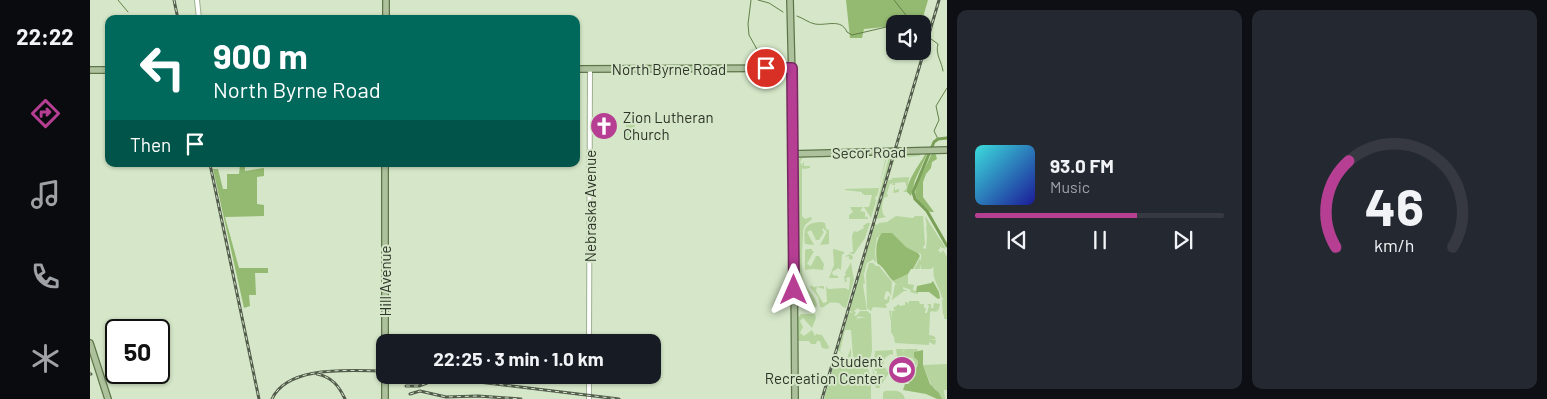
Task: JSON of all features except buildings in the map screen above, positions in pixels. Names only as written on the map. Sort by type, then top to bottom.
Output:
[{"type":"main road","points":[[386,0],[386,15]]},
{"type":"main road","points":[[790,0],[794,263],[793,399]]},
{"type":"main road","name":"North Byrne Road","points":[[580,69],[790,68]]},
{"type":"main road","points":[[90,70],[105,70]]},
{"type":"main road","name":"Secor Road","points":[[792,154],[947,150]]},
{"type":"main road","points":[[792,154],[793,399]]},
{"type":"main road","points":[[793,166],[797,158],[804,154]]},
{"type":"main road","name":"Hill Avenue","points":[[384,399],[385,167]]},
{"type":"main road","points":[[791,247],[793,247],[794,263]]},
{"type":"main road","points":[[90,343],[108,399]]},
{"type":"main road","points":[[792,357],[794,374]]},
{"type":"street","points":[[197,0],[199,15]]},
{"type":"street","name":"Nebraska Avenue","points":[[589,334],[590,69]]},
{"type":"street","points":[[589,384],[589,399]]},
{"type":"green space","points":[[846,0],[928,0],[924,15],[886,15],[886,27],[864,29],[862,38],[850,38]]},
{"type":"green space","points":[[626,122],[635,122],[635,141],[626,141]]},
{"type":"green space","points":[[928,152],[915,180],[911,196],[907,192],[909,182]]},
{"type":"green space","points":[[932,152],[935,152],[937,159],[932,162],[931,168],[923,182],[923,197],[934,212],[930,212],[918,201],[915,193]]},
{"type":"green space","points":[[888,153],[877,196],[875,197],[876,201],[871,218],[864,207],[869,207],[872,195],[864,195],[864,193],[862,195],[862,192],[845,189],[879,188],[885,160],[881,156],[869,156],[868,159],[862,158],[859,160],[859,156]]},
{"type":"green space","points":[[890,153],[894,153],[873,218],[873,217]]},
{"type":"green space","points":[[895,153],[921,154],[919,156],[895,158],[888,180],[909,177],[907,192],[903,192],[907,188],[905,182],[895,183],[895,185],[892,185],[893,183],[890,184],[888,196],[884,198],[882,206],[883,214],[886,217],[876,219]]},
{"type":"green space","points":[[803,157],[800,162],[802,165],[804,161],[804,166],[810,166],[810,168],[803,169],[802,167],[802,216],[805,219],[811,217],[812,219],[805,225],[803,231],[802,271],[805,285],[816,302],[817,306],[815,307],[801,307],[795,303],[796,164]]},
{"type":"green space","points":[[240,167],[245,167],[245,171],[264,168],[264,176],[257,177],[257,204],[264,205],[264,216],[225,217],[239,268],[268,268],[268,273],[255,273],[256,295],[249,295],[250,306],[244,308],[213,169],[218,169],[223,189],[227,189],[227,174],[239,174]]},
{"type":"green space","points":[[895,185],[895,190],[899,189],[899,192],[893,193]]},
{"type":"green space","points":[[850,207],[863,207],[860,211],[865,212],[865,218],[867,216],[868,219],[849,219],[849,215],[853,212]]},
{"type":"green space","points":[[896,216],[913,218],[915,216],[923,216],[925,244],[923,248],[926,249],[927,226],[925,216],[945,247],[945,249],[940,247],[938,250],[941,253],[943,250],[947,257],[947,319],[944,319],[943,315],[942,300],[944,299],[935,279],[934,267],[931,269],[921,269],[920,264],[920,269],[914,269],[920,258],[921,261],[921,254],[880,235],[877,237],[876,262],[874,259],[867,263],[864,274],[862,272],[864,275],[865,284],[863,285],[867,310],[860,310],[858,308],[854,311],[856,316],[860,311],[867,311],[871,314],[872,350],[870,361],[856,359],[853,356],[851,330],[845,330],[840,351],[847,358],[838,350],[849,312],[853,313],[849,310],[874,223],[877,225],[887,222]]},
{"type":"green space","points":[[821,222],[825,223],[826,229],[829,230],[829,244],[820,245],[827,232],[823,228],[824,232],[819,240],[816,240],[811,230],[807,232],[814,245],[805,244],[804,234],[806,227]]},
{"type":"green space","points":[[870,223],[865,238],[854,254],[851,254],[850,252],[853,252],[852,236],[854,231],[857,232],[864,228],[863,226]]},
{"type":"green space","points":[[882,233],[892,233],[906,247],[920,256],[908,274],[893,281],[877,263],[877,243]]},
{"type":"green space","points":[[806,249],[814,251],[807,264],[811,266],[816,256],[819,256],[824,264],[823,270],[805,270]]},
{"type":"green space","points":[[834,249],[844,252],[844,254],[842,254],[841,270],[838,268],[832,272],[838,278],[829,278],[834,265]]},
{"type":"green space","points":[[849,254],[853,256],[852,260],[849,259],[849,256],[845,257]]},
{"type":"green space","points":[[852,261],[854,280],[846,308],[839,303],[830,303],[822,308],[818,297],[810,287],[812,285],[813,287],[824,286],[824,289],[817,287],[816,291],[823,303],[827,302],[826,286],[828,289],[845,288],[849,290],[850,277],[846,278],[847,282],[845,282],[844,276]]},
{"type":"green space","points":[[869,263],[879,266],[892,282],[891,296],[886,291],[884,299],[887,300],[888,296],[890,297],[889,302],[885,305],[887,306],[886,308],[873,307],[871,311],[867,308],[866,274]]},
{"type":"green space","points":[[908,274],[908,284],[914,285],[913,290],[918,292],[918,294],[910,292],[911,290],[903,287],[903,289],[908,291],[904,291],[892,300],[895,284],[897,285],[893,281]]},
{"type":"green space","points":[[933,281],[940,298],[938,299],[929,292],[916,292],[917,286]]},
{"type":"green space","points":[[909,301],[919,301],[920,304],[924,304],[924,308],[926,308],[925,313],[927,313],[929,306],[927,304],[931,304],[931,308],[935,308],[933,307],[934,303],[940,304],[938,311],[936,310],[937,312],[931,311],[930,313],[929,335],[934,336],[936,339],[929,339],[936,340],[935,345],[929,342],[929,345],[895,343],[891,332],[889,311],[891,310],[891,319],[892,311],[895,311],[893,308],[899,304],[900,306],[905,305],[905,302],[908,304]]},
{"type":"green space","points":[[801,314],[815,314],[816,318],[812,328],[803,318],[800,321],[803,327],[800,333],[804,336],[812,330],[815,336],[816,334],[822,335],[829,347],[828,349],[822,348],[820,341],[817,341],[816,344],[811,344],[809,341],[798,341],[798,366],[796,365],[797,319]]},
{"type":"green space","points":[[851,348],[851,357],[847,358]]},
{"type":"green space","points":[[896,349],[904,349],[902,353],[905,349],[918,349],[914,357],[918,361],[916,366],[912,358],[904,357],[901,360],[900,356],[897,356]]},
{"type":"green space","points":[[893,350],[893,355],[887,356],[884,362],[883,367],[888,370],[882,372],[888,371],[889,373],[879,388],[876,388],[872,367],[876,379],[877,371],[875,371],[873,365],[876,364],[874,363],[875,351]]},
{"type":"green space","points":[[923,350],[923,365],[930,384],[942,399],[903,390],[905,384],[909,384],[907,380],[912,375],[910,371],[917,367],[918,361],[914,357],[914,352]]},
{"type":"green space","points":[[837,353],[840,358],[839,362],[842,359],[848,363],[862,364],[868,369],[871,377],[871,399],[824,399]]},
{"type":"green space","points":[[947,364],[947,390],[944,390],[945,399],[942,399],[935,388],[932,387],[923,365]]},
{"type":"green space","points":[[885,391],[900,392],[905,399],[883,399]]},
{"type":"waterway","points":[[118,0],[128,12]]},
{"type":"waterway","points":[[751,0],[748,24],[749,35],[759,53],[751,64]]},
{"type":"waterway","points":[[758,0],[769,3],[783,12]]},
{"type":"waterway","points":[[894,0],[906,15]]},
{"type":"waterway","points":[[797,16],[815,24],[841,25],[852,35],[886,27]]},
{"type":"waterway","points":[[931,39],[938,44],[938,55],[943,71]]},
{"type":"waterway","points":[[938,139],[934,131],[939,120],[936,106],[947,88]]},
{"type":"waterway","points":[[947,138],[938,139],[934,142],[913,192],[915,199],[927,211],[947,246]]},
{"type":"railway","points":[[174,0],[177,15]]},
{"type":"railway","points":[[822,399],[939,0]]},
{"type":"railway","points":[[211,167],[259,399]]},
{"type":"railway","points":[[272,399],[280,388],[292,380],[306,375],[339,371],[376,371]]},
{"type":"railway","points":[[317,374],[327,377],[334,383],[345,399]]},
{"type":"railway","points":[[406,386],[424,384]]},
{"type":"railway","points":[[495,384],[619,399]]},
{"type":"railway","points":[[410,394],[420,391],[446,397],[478,396],[521,399]]},
{"type":"place","name":"Zion Lutheran Church","points":[[604,126]]},
{"type":"place","name":"Student Recreation Center","points":[[902,370]]},
{"type":"route","points":[[766,68],[792,68],[794,290]]}]
